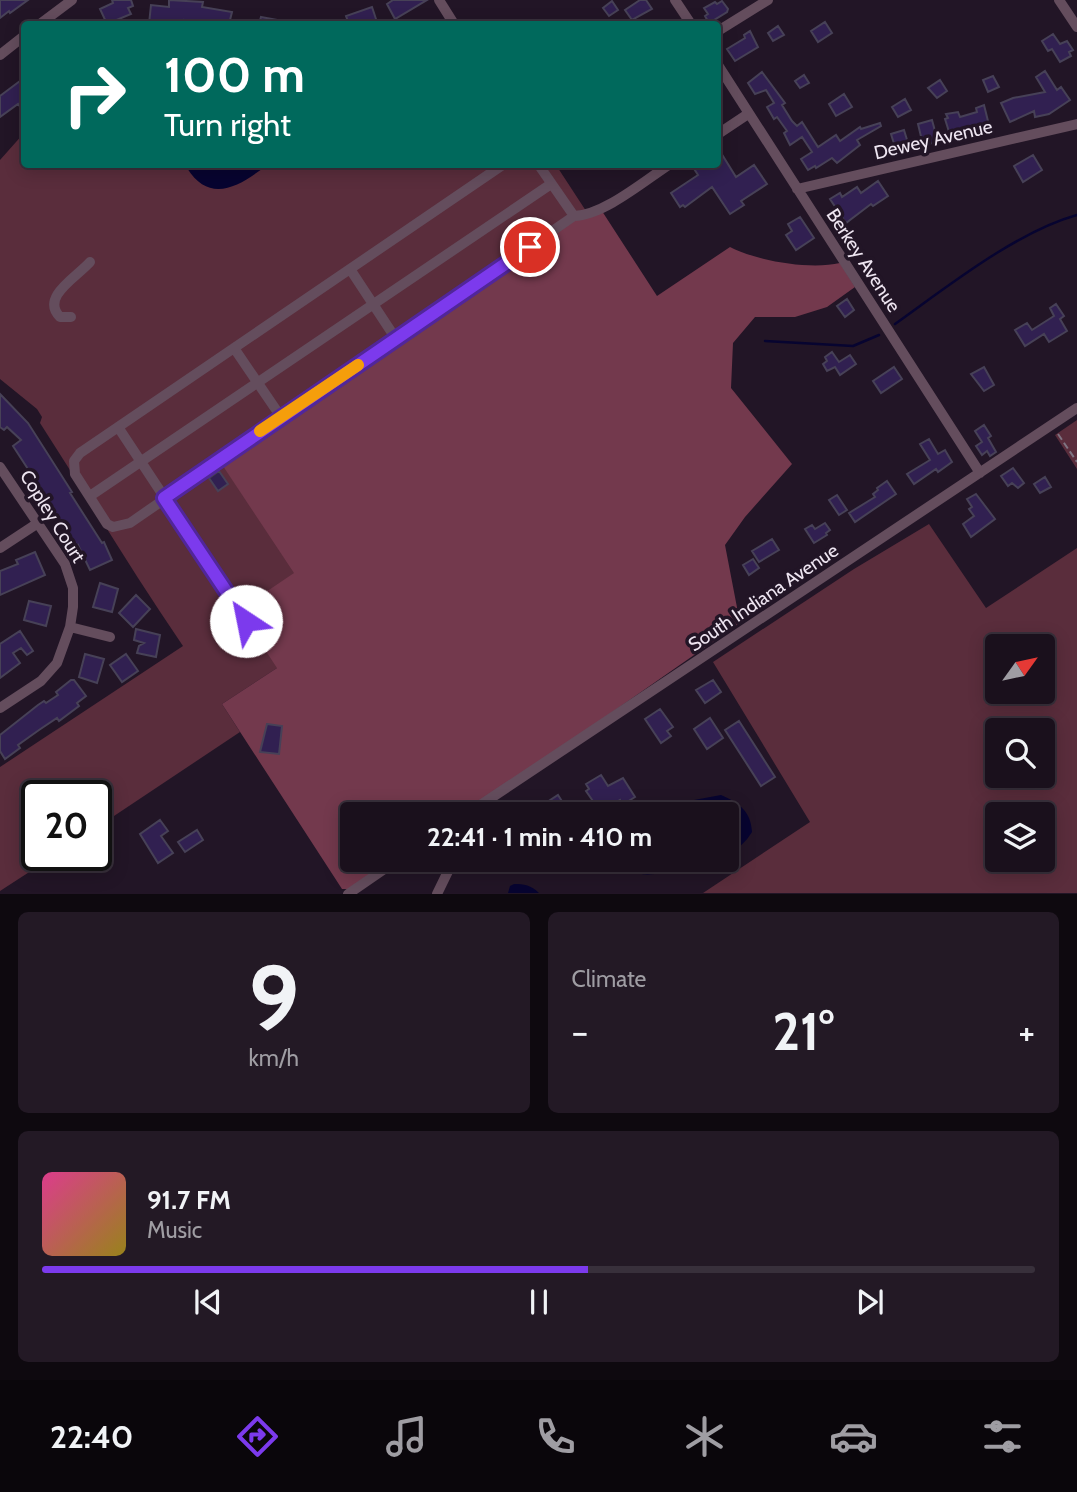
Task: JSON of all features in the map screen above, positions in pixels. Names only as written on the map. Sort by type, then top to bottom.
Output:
[{"type":"street","points":[[44,21],[72,0]]},
{"type":"street","points":[[439,0],[452,21]]},
{"type":"street","points":[[675,0],[689,21]]},
{"type":"street","points":[[721,29],[768,0]]},
{"type":"street","points":[[1059,0],[1077,27]]},
{"type":"street","points":[[0,55],[21,38]]},
{"type":"street","name":"Berkey Avenue","points":[[721,70],[980,473]]},
{"type":"street","points":[[721,132],[748,114]]},
{"type":"street","name":"Dewey Avenue","points":[[797,189],[1077,124]]},
{"type":"street","points":[[498,168],[80,453],[74,461],[75,474],[107,524],[113,527],[130,523],[574,216],[583,216],[600,208],[664,168]]},
{"type":"street","points":[[541,168],[574,216]]},
{"type":"street","points":[[90,496],[551,184]]},
{"type":"street","points":[[71,317],[60,317],[53,308],[54,299],[90,262]]},
{"type":"street","points":[[350,269],[396,339]]},
{"type":"street","points":[[234,348],[281,418]]},
{"type":"street","name":"South Indiana Avenue","points":[[485,802],[1077,408]]},
{"type":"street","points":[[118,427],[246,621]]},
{"type":"street","name":"Copley Court","points":[[0,467],[65,564],[74,598],[70,627],[57,663],[41,681],[0,708]]},
{"type":"street","points":[[0,548],[38,523]]},
{"type":"street","points":[[70,627],[110,637]]},
{"type":"street","points":[[348,894],[380,872]]},
{"type":"street","points":[[437,894],[448,872]]},
{"type":"path","points":[[1056,432],[1077,462]]},
{"type":"shaded area","points":[[21,136],[21,168],[558,168],[588,214],[294,573],[277,668],[222,704],[240,732],[112,817],[112,780],[21,780],[21,871],[31,871],[0,891],[0,767],[183,646],[40,423],[42,417],[37,409],[0,379],[0,160]]},
{"type":"shaded area","points":[[187,168],[263,168],[246,180],[226,188],[205,186]]},
{"type":"shaded area","points":[[600,208],[657,296],[730,247],[784,263],[840,263],[855,287],[827,307],[795,317],[755,317],[733,343],[731,388],[792,464],[745,517],[725,545],[740,623],[483,802],[340,802],[340,872],[380,872],[354,889],[342,889],[222,704],[277,668],[239,610],[294,573],[219,460],[574,216]]},
{"type":"shaded area","points":[[1077,420],[1077,469],[1055,435]]},
{"type":"shaded area","points":[[929,524],[986,608],[1077,548],[1077,893],[703,893],[735,872],[739,872],[739,869],[810,822],[713,662],[854,569]]},
{"type":"shaded area","points":[[721,795],[734,802],[690,802]]},
{"type":"shaded area","points":[[739,806],[746,813],[751,825],[752,832],[739,847]]},
{"type":"shaded area","points":[[635,872],[663,872],[648,874]]},
{"type":"shaded area","points":[[514,884],[533,888],[539,893],[508,893],[510,886]]},
{"type":"building","points":[[0,0],[28,0],[0,18]]},
{"type":"building","points":[[112,0],[131,0],[133,6],[128,8],[131,14],[114,21],[106,21],[100,9],[113,3]]},
{"type":"building","points":[[169,0],[203,2],[202,7],[232,12],[230,21],[149,21],[151,5],[169,7]]},
{"type":"building","points":[[393,0],[427,0],[395,19],[387,4]]},
{"type":"building","points":[[640,0],[646,0],[652,9],[632,20],[625,10]]},
{"type":"building","points":[[612,1],[618,10],[609,16],[603,8]]},
{"type":"building","points":[[722,1],[728,9],[727,12],[708,21],[705,16],[708,14],[704,8],[715,2],[717,4]]},
{"type":"building","points":[[372,7],[377,21],[348,21],[346,16]]},
{"type":"building","points":[[261,17],[283,21],[260,21]]},
{"type":"building","points":[[825,22],[832,33],[818,42],[811,31]]},
{"type":"building","points":[[778,26],[784,35],[773,41],[768,33]]},
{"type":"building","points":[[750,31],[758,47],[735,61],[727,49],[745,38],[744,35]]},
{"type":"building","points":[[1053,34],[1060,44],[1067,41],[1073,50],[1069,52],[1071,56],[1060,62],[1052,49],[1048,51],[1042,41]]},
{"type":"building","points":[[1045,71],[1057,90],[1061,87],[1070,100],[1049,114],[1035,117],[1034,111],[1010,122],[1001,103],[1045,92],[1036,77]]},
{"type":"building","points":[[762,72],[785,103],[782,105],[792,121],[797,126],[802,122],[818,147],[836,135],[840,141],[860,127],[861,129],[880,123],[881,126],[857,140],[860,145],[837,163],[832,158],[808,170],[801,159],[812,152],[802,137],[790,145],[784,133],[787,131],[777,117],[774,119],[767,107],[774,103],[766,90],[755,94],[748,83]]},
{"type":"building","points":[[804,75],[809,83],[800,88],[795,81]]},
{"type":"building","points":[[993,76],[999,87],[988,92],[983,80]]},
{"type":"building","points":[[21,80],[21,108],[18,104],[0,117],[0,96]]},
{"type":"building","points":[[940,80],[947,91],[937,98],[928,88]]},
{"type":"building","points":[[844,94],[852,107],[836,116],[829,104]]},
{"type":"building","points":[[905,99],[911,110],[898,117],[892,107]]},
{"type":"building","points":[[984,105],[989,125],[950,135],[946,114],[958,112],[960,117],[977,112],[976,108]]},
{"type":"building","points":[[932,120],[938,142],[923,145],[918,124]]},
{"type":"building","points":[[904,130],[908,143],[895,147],[891,134]]},
{"type":"building","points":[[721,153],[736,177],[754,165],[767,184],[741,201],[744,205],[730,214],[712,187],[685,207],[680,207],[671,193],[698,175],[694,168],[721,168]]},
{"type":"building","points":[[1033,155],[1042,170],[1023,182],[1014,166]]},
{"type":"building","points":[[878,181],[888,196],[873,206],[871,204],[846,223],[830,199],[840,193],[842,197],[857,187],[861,193]]},
{"type":"building","points":[[800,217],[814,238],[796,250],[786,235],[792,231],[788,224]]},
{"type":"building","points":[[845,224],[851,233],[840,240],[835,231]]},
{"type":"building","points":[[847,299],[854,310],[845,317],[837,306]]},
{"type":"building","points":[[1056,304],[1064,316],[1060,319],[1067,331],[1049,342],[1044,334],[1025,346],[1015,330],[1027,323],[1032,330],[1054,316],[1050,308]]},
{"type":"building","points":[[832,352],[839,362],[850,355],[856,364],[840,375],[835,367],[827,371],[823,364],[827,361],[825,357]]},
{"type":"building","points":[[894,367],[902,379],[881,393],[873,381]]},
{"type":"building","points":[[984,367],[994,385],[984,391],[971,374]]},
{"type":"building","points":[[0,394],[28,423],[72,492],[70,493],[102,543],[104,542],[112,560],[90,570],[78,545],[76,547],[52,511],[54,509],[13,446],[21,440],[7,427],[4,430],[0,427]]},
{"type":"building","points":[[984,425],[996,452],[990,456],[987,451],[982,455],[976,446],[982,442],[975,431]]},
{"type":"building","points":[[929,439],[938,454],[945,450],[952,462],[914,484],[907,474],[930,460],[920,444]]},
{"type":"building","points":[[1013,468],[1024,483],[1018,488],[1012,483],[1008,486],[1001,476]]},
{"type":"building","points":[[219,471],[228,484],[218,491],[209,478]]},
{"type":"building","points":[[1045,477],[1051,487],[1040,493],[1034,484]]},
{"type":"building","points":[[887,481],[896,494],[855,522],[849,513],[875,497],[873,494],[877,488]]},
{"type":"building","points":[[976,494],[995,519],[971,537],[963,524],[974,516],[967,499]]},
{"type":"building","points":[[837,495],[847,510],[839,515],[829,500]]},
{"type":"building","points":[[825,523],[830,530],[814,543],[805,529],[812,525],[815,529]]},
{"type":"building","points":[[772,539],[779,550],[759,562],[752,551]]},
{"type":"building","points":[[35,552],[45,575],[0,595],[0,571],[18,564],[16,560]]},
{"type":"building","points":[[753,559],[759,568],[749,575],[743,565]]},
{"type":"building","points":[[100,583],[118,589],[112,612],[93,607]]},
{"type":"building","points":[[136,595],[150,609],[133,627],[119,613]]},
{"type":"building","points":[[29,601],[51,606],[46,626],[24,620]]},
{"type":"building","points":[[136,629],[160,635],[156,657],[137,653],[139,646],[144,643],[134,640]]},
{"type":"building","points":[[20,631],[33,651],[27,655],[21,648],[13,653],[20,663],[0,678],[0,644]]},
{"type":"building","points":[[85,654],[104,659],[97,683],[79,677]]},
{"type":"building","points":[[126,654],[138,671],[122,682],[110,665]]},
{"type":"building","points":[[74,680],[86,696],[77,703],[79,706],[18,745],[20,748],[5,759],[0,751],[0,735],[38,705],[58,695],[56,692]]},
{"type":"building","points":[[713,680],[721,692],[705,703],[696,690]]},
{"type":"building","points":[[660,709],[673,727],[667,731],[671,736],[661,743],[645,719]]},
{"type":"building","points":[[710,718],[723,738],[707,749],[694,729]]},
{"type":"building","points":[[739,721],[775,777],[761,786],[725,730]]},
{"type":"building","points":[[267,724],[282,726],[279,754],[260,752]]},
{"type":"building","points":[[601,775],[608,786],[623,778],[635,797],[627,802],[594,802],[586,791],[589,789],[586,784]]},
{"type":"building","points":[[558,795],[562,802],[547,802]]},
{"type":"building","points":[[160,820],[168,831],[161,836],[173,853],[158,863],[140,834]]},
{"type":"building","points":[[197,830],[203,840],[185,852],[178,842]]},
{"type":"waterway","points":[[895,324],[1006,247],[1054,223],[1077,215]]},
{"type":"waterway","points":[[765,341],[853,346],[879,335]]},
{"type":"slow traffic","points":[[260,431],[358,365]]},
{"type":"route","points":[[246,621],[164,498],[530,247]]}]
